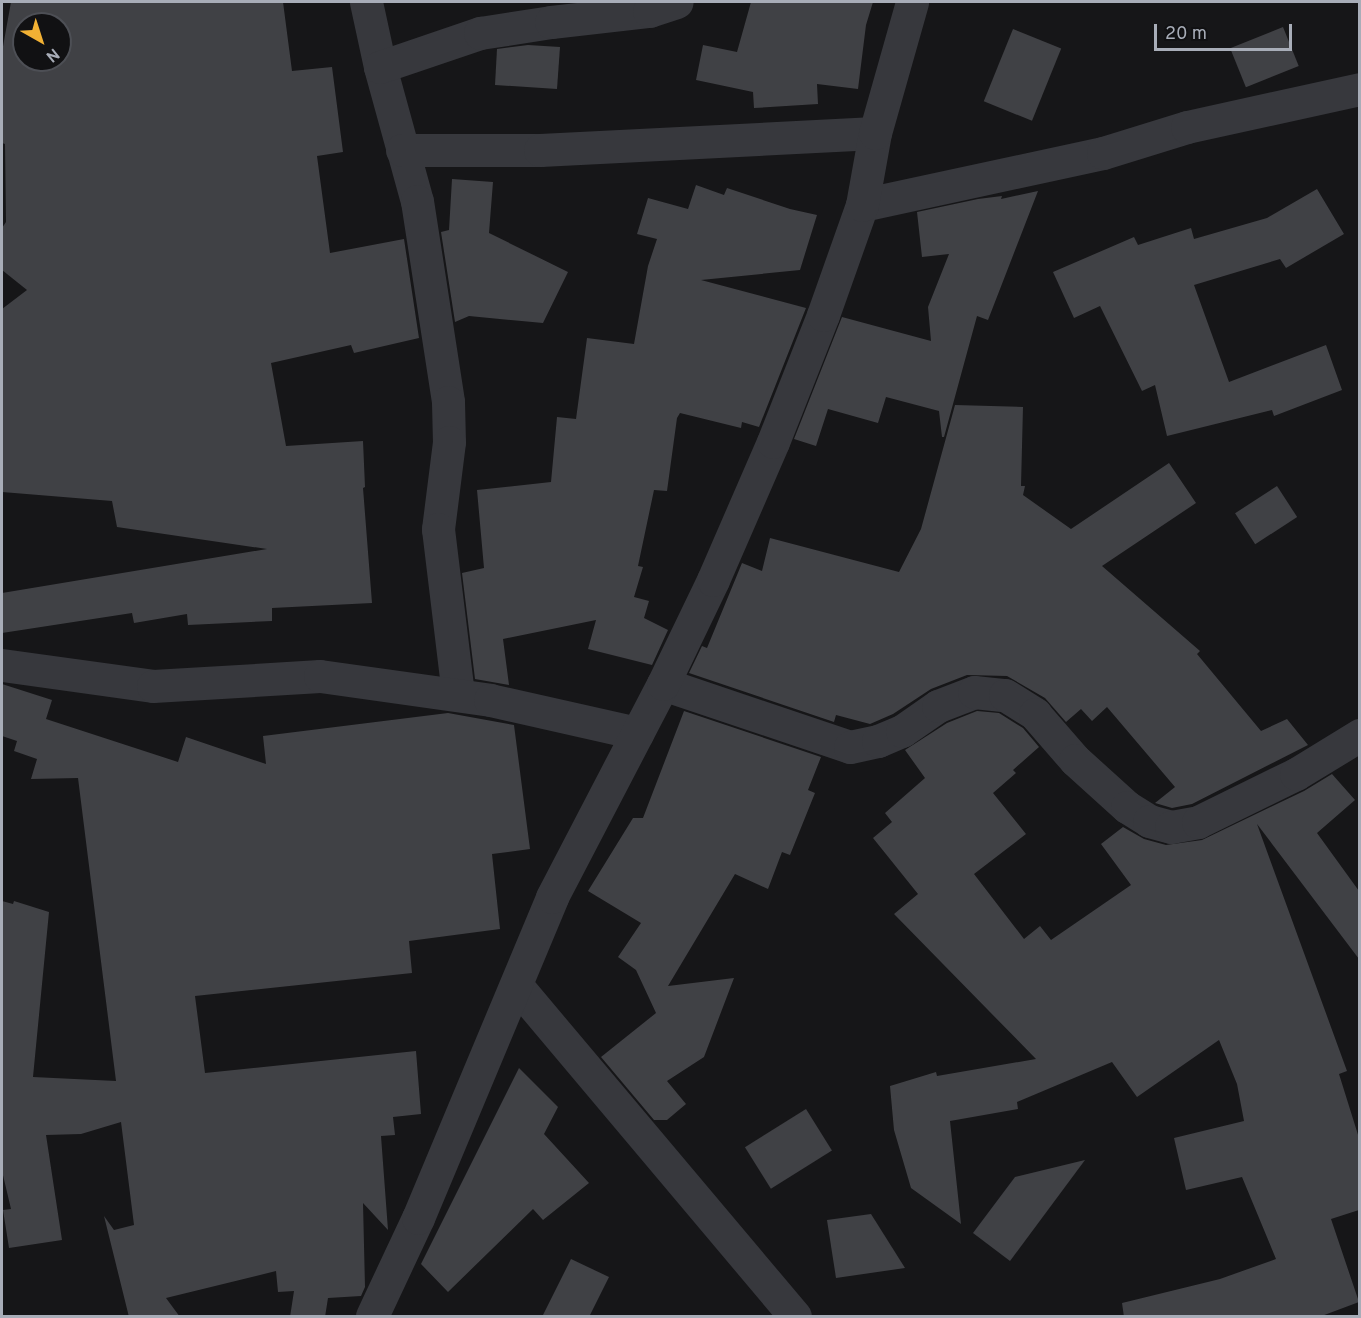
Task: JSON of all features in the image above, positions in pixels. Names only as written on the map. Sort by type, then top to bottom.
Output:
[{"type":"street","points":[[366,2],[380,68],[417,201],[448,402],[449,442],[438,529],[458,696]]},
{"type":"street","points":[[380,68],[480,33],[650,11],[677,2]]},
{"type":"street","points":[[372,1317],[418,1218],[552,897],[663,684],[713,580],[773,442],[823,315],[862,205],[875,133],[912,2]]},
{"type":"street","points":[[862,205],[1103,153],[1187,127],[1359,89]]},
{"type":"street","points":[[402,150],[587,149],[875,133]]},
{"type":"street","points":[[2,664],[153,686],[320,676],[490,700],[637,733]]},
{"type":"street","points":[[663,684],[850,747],[894,735],[938,706],[974,692],[1005,695],[1035,714],[1076,760],[1127,807],[1149,821],[1171,827],[1198,822],[1286,779],[1359,735]]},
{"type":"street","points":[[516,985],[795,1317]]},
{"type":"building","points":[[11,2],[283,2],[292,71],[332,67],[343,152],[317,156],[330,253],[404,239],[419,338],[354,353],[351,345],[271,363],[286,446],[363,441],[365,487],[363,488],[372,603],[272,608],[272,621],[188,625],[187,614],[134,623],[132,613],[2,633],[2,593],[267,549],[117,527],[112,501],[2,492],[2,309],[27,290],[2,270],[2,228],[6,222],[5,144],[2,143],[2,52]]},
{"type":"building","points":[[751,2],[873,2],[866,25],[858,89],[817,84],[818,104],[754,108],[753,92],[696,80],[703,45],[737,52]]},
{"type":"building","points":[[1283,27],[1299,66],[1246,87],[1230,48]]},
{"type":"building","points":[[1013,29],[1061,48],[1032,121],[984,101]]},
{"type":"building","points":[[528,45],[560,47],[557,89],[495,85],[497,49]]},
{"type":"building","points":[[452,179],[493,182],[489,233],[568,272],[543,323],[469,316],[455,322],[441,232],[449,230]]},
{"type":"building","points":[[696,185],[724,195],[727,188],[790,209],[817,215],[800,270],[701,280],[806,308],[759,427],[742,422],[741,428],[680,413],[677,418],[667,491],[654,490],[638,566],[643,567],[634,597],[649,601],[644,618],[668,630],[652,665],[588,649],[596,620],[503,639],[509,685],[475,679],[462,573],[484,568],[477,490],[551,482],[557,417],[576,419],[587,338],[634,344],[648,266],[657,239],[637,234],[648,198],[688,209]]},
{"type":"building","points":[[1317,189],[1344,234],[1286,268],[1280,259],[1194,285],[1229,382],[1326,345],[1342,390],[1274,416],[1272,410],[1167,436],[1155,385],[1142,391],[1100,306],[1074,318],[1053,272],[1134,237],[1138,245],[1191,228],[1194,239],[1267,218]]},
{"type":"building","points":[[1038,191],[988,320],[977,316],[944,437],[942,437],[939,411],[886,397],[878,423],[828,409],[816,446],[794,439],[842,317],[931,341],[928,307],[949,254],[922,257],[917,212],[978,199],[1002,196],[1001,199]]},
{"type":"building","points":[[955,405],[1023,407],[1021,486],[1025,486],[1023,495],[1071,529],[1169,463],[1196,503],[1102,566],[1200,651],[1197,654],[1261,731],[1287,719],[1308,745],[1192,804],[1172,808],[1155,803],[1175,787],[1107,707],[1092,721],[1081,709],[1066,722],[1045,698],[1007,676],[967,675],[931,689],[893,714],[870,724],[836,715],[834,722],[689,673],[702,646],[707,648],[742,563],[762,571],[770,538],[899,572],[921,529]]},
{"type":"building","points":[[1277,486],[1297,517],[1255,544],[1235,513]]},
{"type":"building","points":[[2,684],[52,700],[46,719],[178,762],[186,737],[266,764],[263,736],[448,713],[514,725],[530,849],[492,854],[500,929],[409,941],[412,973],[195,996],[205,1073],[416,1051],[421,1114],[393,1117],[395,1135],[381,1136],[388,1230],[363,1203],[365,1287],[361,1296],[328,1298],[325,1317],[290,1317],[294,1291],[278,1292],[276,1271],[166,1298],[180,1317],[129,1317],[104,1216],[114,1230],[134,1225],[121,1122],[81,1134],[46,1135],[62,1240],[9,1248],[3,1210],[11,1209],[2,1171],[2,901],[13,904],[14,901],[49,912],[33,1077],[116,1081],[78,778],[31,779],[37,759],[14,751],[17,741],[2,736]]},
{"type":"building","points":[[684,711],[821,757],[808,790],[815,793],[790,855],[782,852],[768,889],[735,874],[668,986],[734,978],[704,1057],[667,1081],[686,1104],[667,1120],[654,1120],[601,1057],[656,1013],[636,970],[618,957],[641,923],[588,891],[633,818],[643,818]]},
{"type":"building","points":[[977,711],[999,713],[1023,728],[1039,747],[1013,770],[1016,773],[993,793],[1026,834],[974,874],[1024,939],[1040,926],[1051,940],[1131,885],[1101,844],[1123,827],[1144,839],[1166,845],[1202,840],[1304,791],[1332,774],[1355,800],[1317,833],[1359,891],[1359,959],[1257,824],[1347,1071],[1339,1074],[1359,1138],[1359,1210],[1331,1219],[1359,1302],[1319,1317],[1124,1317],[1122,1303],[1220,1279],[1276,1259],[1242,1177],[1186,1190],[1174,1138],[1244,1121],[1237,1084],[1219,1040],[1137,1097],[1112,1062],[1017,1102],[1018,1109],[950,1121],[961,1224],[911,1188],[894,1130],[890,1086],[936,1072],[937,1076],[1036,1059],[894,914],[918,894],[873,838],[892,822],[885,813],[925,778],[905,750],[947,723]]},
{"type":"building","points":[[519,1068],[558,1107],[544,1134],[589,1183],[543,1220],[533,1209],[448,1292],[421,1264]]},
{"type":"building","points":[[806,1109],[832,1151],[771,1189],[745,1147]]},
{"type":"building","points":[[1085,1160],[1010,1261],[973,1233],[1015,1177]]},
{"type":"building","points":[[871,1214],[905,1268],[836,1278],[827,1220]]},
{"type":"building","points":[[571,1259],[609,1277],[589,1317],[542,1317]]}]
